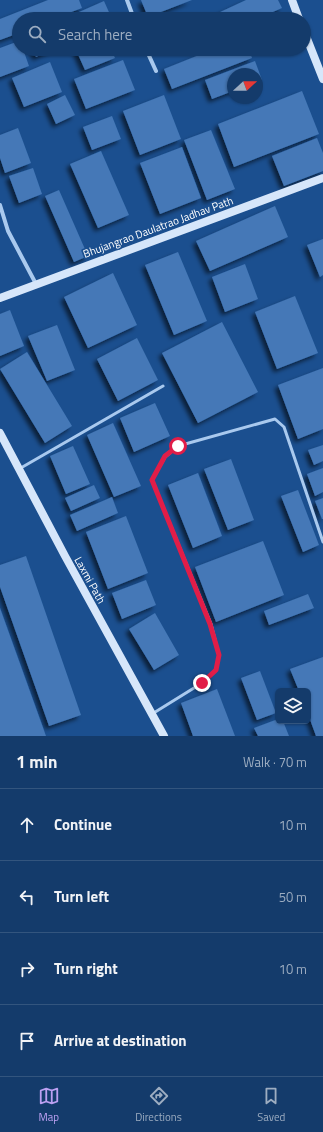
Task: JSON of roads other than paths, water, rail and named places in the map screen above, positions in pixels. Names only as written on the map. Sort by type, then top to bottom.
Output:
[{"type":"street","points":[[126,0],[131,12]]},
{"type":"street","points":[[292,0],[296,12]]},
{"type":"street","points":[[311,49],[323,79]]},
{"type":"street","points":[[149,56],[156,71]]},
{"type":"street","name":"Bhujangrao Daulatrao Jadhav Path","points":[[0,298],[323,178]]},
{"type":"street","points":[[0,205],[8,231],[36,284]]},
{"type":"street","name":"Laxmi Path","points":[[0,433],[65,556],[164,736]]},
{"type":"lane","points":[[19,469],[163,386]]},
{"type":"lane","points":[[152,714],[202,683],[216,670],[219,655],[210,624],[152,480],[165,456],[178,446],[275,419],[284,427],[323,542]]}]
